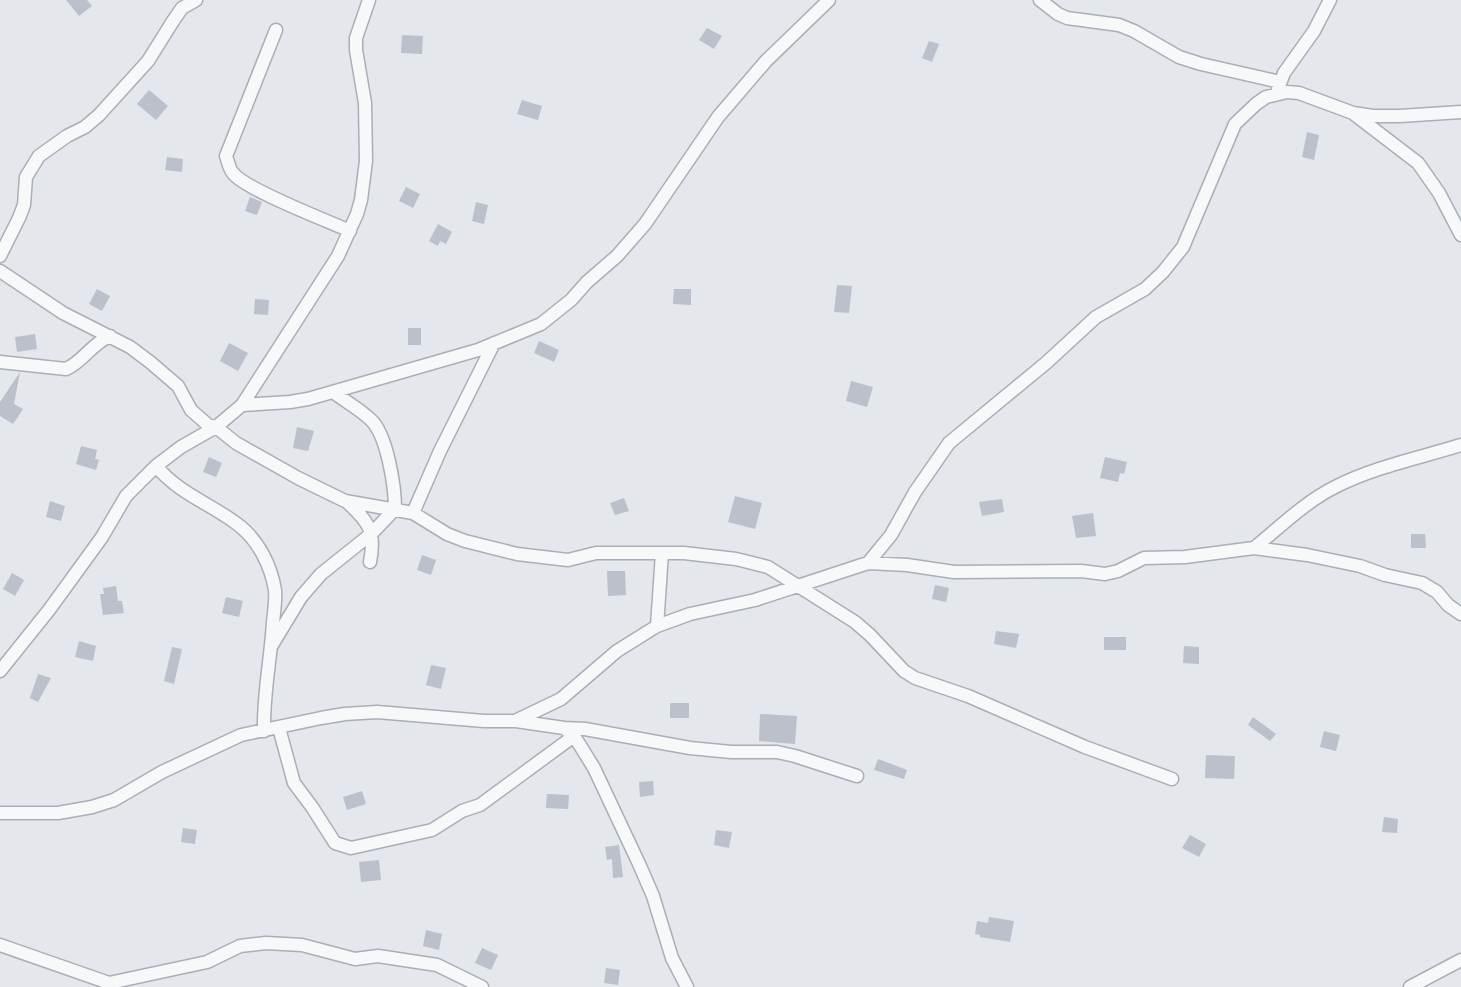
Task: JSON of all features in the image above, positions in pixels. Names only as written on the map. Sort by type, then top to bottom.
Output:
[{"type":"street","points":[[0,256],[22,212],[26,177],[39,156],[67,136],[85,127],[99,115],[148,61],[178,13],[196,0]]},
{"type":"street","points":[[0,671],[37,626],[96,545],[126,496],[156,466],[181,447],[216,427],[242,405],[338,256],[361,200],[366,161],[365,103],[356,50],[360,24],[369,0]]},
{"type":"street","points":[[242,405],[290,402],[333,392],[494,343],[542,324],[572,300],[587,282],[617,256],[645,224],[718,117],[766,61],[829,0]]},
{"type":"street","points":[[1040,0],[1067,18],[1119,25],[1134,30],[1179,57],[1299,93],[1353,113],[1400,116],[1461,112]]},
{"type":"street","points":[[868,563],[891,534],[915,492],[949,443],[1046,363],[1095,317],[1145,289],[1163,272],[1183,247],[1235,124],[1256,104],[1278,88],[1284,73],[1314,31],[1330,0]]},
{"type":"street","points":[[276,30],[226,156],[232,173],[264,192],[350,231]]},
{"type":"street","points":[[1353,113],[1418,163],[1439,193],[1461,235]]},
{"type":"street","points":[[0,271],[63,314],[130,347],[165,373],[178,386],[191,410],[199,419],[216,427],[256,455],[345,501],[361,515],[369,527],[373,547],[370,562]]},
{"type":"street","points":[[0,362],[66,369],[83,358],[94,344],[110,336]]},
{"type":"street","points":[[413,513],[440,451],[494,343]]},
{"type":"street","points":[[333,392],[371,420],[378,429],[387,458],[395,509]]},
{"type":"street","points":[[1254,548],[1332,488],[1356,477],[1461,445]]},
{"type":"street","points":[[156,466],[178,488],[219,511],[253,538],[264,556],[276,592],[264,708],[264,731]]},
{"type":"street","points":[[345,501],[413,513],[447,534],[517,554],[568,560],[596,553],[662,553],[736,559],[768,567],[855,622],[904,671],[915,678],[968,696],[1085,747],[1172,779]]},
{"type":"street","points":[[272,645],[301,597],[321,574],[371,534],[395,509]]},
{"type":"street","points":[[515,721],[561,699],[617,651],[657,626],[690,614],[745,603],[868,563],[907,565],[954,572],[1080,571],[1105,574],[1118,571],[1144,558],[1185,557],[1254,548],[1307,555],[1360,566],[1385,575],[1422,583],[1437,592],[1448,605],[1461,614]]},
{"type":"street","points":[[657,626],[662,553]]},
{"type":"street","points":[[0,813],[58,813],[92,807],[114,800],[162,772],[241,735],[321,718],[365,712],[484,722],[515,721],[569,732],[585,729],[690,748],[732,752],[777,752],[857,776]]},
{"type":"street","points":[[279,728],[294,783],[335,843],[351,848],[432,830],[462,811],[480,805],[569,732]]},
{"type":"street","points":[[569,732],[594,768],[640,866],[672,958],[687,987]]},
{"type":"street","points":[[0,945],[110,985],[207,962],[240,946],[266,943],[302,945],[355,959],[378,956],[437,965],[482,987]]},
{"type":"street","points":[[1410,987],[1459,961],[1461,948]]},
{"type":"building","points":[[66,0],[87,0],[92,6],[79,16]]},
{"type":"building","points":[[707,28],[722,36],[714,49],[699,40]]},
{"type":"building","points":[[402,35],[423,36],[422,54],[401,53]]},
{"type":"building","points":[[929,41],[939,44],[932,62],[922,58]]},
{"type":"building","points":[[149,90],[168,106],[156,120],[137,104]]},
{"type":"building","points":[[522,100],[542,106],[538,120],[517,114]]},
{"type":"building","points":[[1307,132],[1319,135],[1314,160],[1302,157]]},
{"type":"building","points":[[167,157],[183,159],[182,172],[165,170]]},
{"type":"building","points":[[406,187],[420,194],[413,208],[399,201]]},
{"type":"building","points":[[250,197],[262,202],[257,215],[245,211]]},
{"type":"building","points":[[476,202],[488,205],[484,224],[472,221]]},
{"type":"building","points":[[438,224],[452,232],[446,244],[440,241],[438,246],[429,241]]},
{"type":"building","points":[[837,285],[852,286],[849,313],[834,312]]},
{"type":"building","points":[[97,289],[110,296],[102,311],[89,304]]},
{"type":"building","points":[[674,289],[691,289],[691,305],[673,304]]},
{"type":"building","points":[[255,299],[269,300],[268,315],[254,314]]},
{"type":"building","points":[[408,328],[421,328],[421,345],[408,345]]},
{"type":"building","points":[[35,334],[37,349],[17,352],[15,337]]},
{"type":"building","points":[[539,341],[559,350],[554,362],[534,353]]},
{"type":"building","points":[[229,343],[248,353],[238,371],[220,361]]},
{"type":"building","points":[[20,372],[14,404],[23,409],[13,424],[0,416],[0,402]]},
{"type":"building","points":[[851,381],[873,387],[867,407],[846,401]]},
{"type":"building","points":[[297,427],[314,431],[308,451],[293,448]]},
{"type":"building","points":[[81,446],[97,450],[95,459],[99,460],[96,470],[76,464]]},
{"type":"building","points":[[209,457],[222,463],[216,477],[203,472]]},
{"type":"building","points":[[1105,457],[1127,462],[1124,474],[1120,473],[1118,482],[1100,478]]},
{"type":"building","points":[[735,496],[762,503],[755,529],[728,522]]},
{"type":"building","points":[[624,498],[629,511],[615,515],[610,503]]},
{"type":"building","points":[[1002,499],[1004,512],[982,516],[979,502]]},
{"type":"building","points":[[50,501],[65,506],[61,521],[46,517]]},
{"type":"building","points":[[1093,513],[1096,536],[1076,538],[1072,516]]},
{"type":"building","points":[[1411,534],[1425,534],[1426,548],[1411,548]]},
{"type":"building","points":[[422,555],[436,560],[431,575],[417,570]]},
{"type":"building","points":[[607,571],[625,571],[626,595],[608,596]]},
{"type":"building","points":[[12,573],[24,580],[15,596],[3,589]]},
{"type":"building","points":[[935,585],[949,588],[946,602],[932,599]]},
{"type":"building","points":[[116,586],[118,601],[122,601],[124,613],[103,615],[100,594],[104,594],[103,588]]},
{"type":"building","points":[[226,597],[243,601],[239,617],[222,613]]},
{"type":"building","points":[[996,631],[1019,634],[1016,648],[994,644]]},
{"type":"building","points":[[1104,637],[1126,637],[1126,650],[1104,650]]},
{"type":"building","points":[[79,641],[96,646],[93,661],[75,657]]},
{"type":"building","points":[[1184,646],[1199,647],[1199,664],[1183,663]]},
{"type":"building","points":[[172,647],[182,649],[174,684],[164,681]]},
{"type":"building","points":[[431,665],[446,668],[441,689],[426,685]]},
{"type":"building","points":[[38,674],[51,678],[38,702],[30,698]]},
{"type":"building","points":[[670,703],[689,703],[689,718],[670,718]]},
{"type":"building","points":[[760,714],[797,716],[795,744],[759,741]]},
{"type":"building","points":[[1253,717],[1276,734],[1270,741],[1248,725]]},
{"type":"building","points":[[1324,731],[1340,735],[1336,751],[1320,747]]},
{"type":"building","points":[[1206,755],[1235,756],[1234,779],[1205,778]]},
{"type":"building","points":[[878,759],[907,770],[904,779],[874,770]]},
{"type":"building","points":[[653,781],[654,795],[640,797],[639,782]]},
{"type":"building","points":[[362,791],[366,804],[347,810],[343,797]]},
{"type":"building","points":[[547,794],[569,795],[568,809],[546,808]]},
{"type":"building","points":[[1384,817],[1398,819],[1397,833],[1382,832]]},
{"type":"building","points":[[183,828],[197,830],[195,844],[181,842]]},
{"type":"building","points":[[716,830],[732,832],[729,848],[714,845]]},
{"type":"building","points":[[1190,835],[1206,844],[1199,857],[1182,848]]},
{"type":"building","points":[[619,845],[623,877],[613,878],[612,859],[607,860],[605,847]]},
{"type":"building","points":[[379,860],[381,880],[361,882],[359,862]]},
{"type":"building","points":[[989,917],[1014,921],[1010,942],[980,937],[975,934],[977,921],[988,923]]},
{"type":"building","points":[[426,930],[442,934],[439,950],[423,946]]},
{"type":"building","points":[[482,948],[498,955],[491,970],[475,963]]},
{"type":"building","points":[[606,968],[620,970],[618,985],[604,983]]}]
